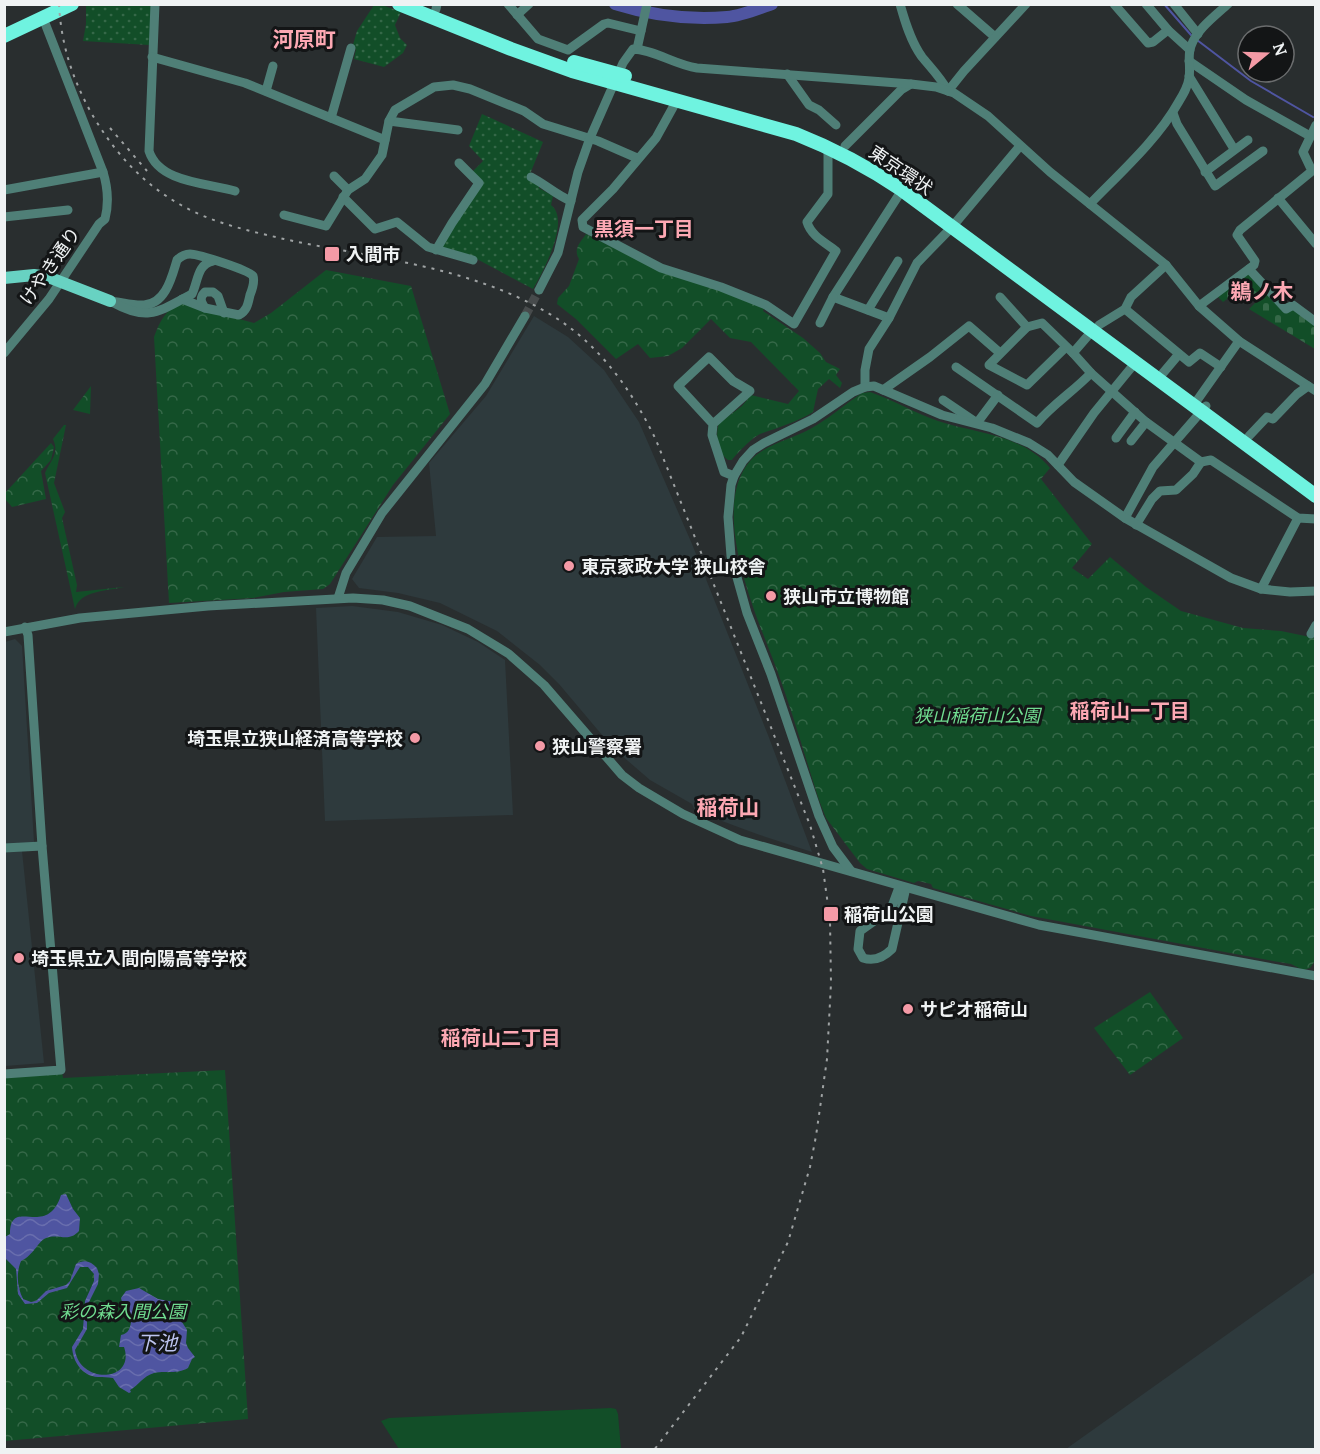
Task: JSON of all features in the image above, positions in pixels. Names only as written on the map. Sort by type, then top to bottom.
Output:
[{"type":"highway","points":[[4,36],[72,4]]},
{"type":"highway","name":"東京環状","points":[[399,4],[557,66],[617,78],[800,127],[845,146],[895,176],[954,224],[1096,328],[1163,373],[1316,496]]},
{"type":"highway","name":"東京環状","points":[[432,6],[677,100],[773,127],[828,146],[860,162],[954,224]]},
{"type":"highway","name":"東京環状","points":[[1096,328],[1135,363],[1249,436],[1316,487]]},
{"type":"main road","points":[[4,278],[34,275],[62,281],[110,301]]},
{"type":"street","points":[[155,4],[149,150],[151,157],[173,176],[235,190]]},
{"type":"street","points":[[508,4],[538,39],[568,50],[604,24],[642,27]]},
{"type":"street","points":[[517,15],[529,4]]},
{"type":"street","points":[[637,49],[647,4]]},
{"type":"street","points":[[900,4],[906,24],[921,55],[943,81],[948,91]]},
{"type":"street","points":[[957,4],[995,37]]},
{"type":"street","points":[[948,91],[1026,4]]},
{"type":"street","points":[[1114,4],[1148,43],[1153,42],[1168,30]]},
{"type":"street","points":[[1146,4],[1168,30],[1190,50]]},
{"type":"street","points":[[1174,4],[1198,34]]},
{"type":"street","points":[[1090,204],[1140,153],[1173,113],[1184,92],[1189,76],[1190,50],[1198,34],[1228,4]]},
{"type":"street","name":"けやき通り","points":[[4,353],[62,281],[99,224],[105,219],[108,203],[103,172],[43,18]]},
{"type":"street","points":[[331,118],[351,48]]},
{"type":"street","points":[[539,290],[558,253],[590,138],[630,52],[637,49],[687,66],[911,84],[948,91],[988,116],[1020,146],[1166,265],[1199,306],[1239,341],[1312,388]]},
{"type":"street","points":[[152,57],[266,91],[385,140]]},
{"type":"street","points":[[1189,61],[1246,100],[1310,136]]},
{"type":"street","points":[[266,91],[273,66]]},
{"type":"street","points":[[787,74],[809,105],[819,110],[836,125]]},
{"type":"street","points":[[1189,76],[1234,149]]},
{"type":"street","points":[[845,146],[895,96],[911,84]]},
{"type":"street","points":[[284,215],[326,226],[346,194],[365,179],[382,155],[389,121],[395,110],[434,87],[453,85],[470,89],[524,111],[543,124],[590,138],[637,158]]},
{"type":"street","points":[[677,100],[656,138],[613,189],[582,220],[583,227],[661,268],[721,286],[766,305],[794,324],[836,252],[809,229],[807,222],[828,194],[828,146]]},
{"type":"street","points":[[1173,113],[1177,124],[1215,186],[1263,151]]},
{"type":"street","points":[[389,121],[458,130]]},
{"type":"street","points":[[1199,306],[1254,265],[1255,261],[1237,235],[1239,230],[1312,171],[1303,152],[1316,125]]},
{"type":"street","points":[[1205,172],[1248,140]]},
{"type":"street","points":[[865,387],[869,348],[889,318],[916,263],[954,224],[1020,146]]},
{"type":"street","points":[[436,250],[479,183],[459,163]]},
{"type":"street","points":[[4,190],[103,172]]},
{"type":"street","name":"けやき通り","points":[[81,176],[93,178],[100,184],[102,201],[99,224]]},
{"type":"street","points":[[334,176],[375,229],[396,222],[428,247],[473,260]]},
{"type":"street","points":[[531,177],[543,183],[554,193],[571,201]]},
{"type":"street","points":[[820,323],[833,297],[902,190]]},
{"type":"street","points":[[1278,198],[1316,243]]},
{"type":"street","points":[[4,217],[68,210]]},
{"type":"street","points":[[110,301],[143,306],[151,303],[167,289],[180,257],[186,255],[196,255],[248,272],[253,277],[245,311],[239,315],[206,308],[182,299]]},
{"type":"street","points":[[196,255],[200,260],[201,269]]},
{"type":"street","points":[[110,301],[144,315],[155,313],[194,292],[201,269],[206,263],[213,261]]},
{"type":"street","points":[[868,310],[898,261]]},
{"type":"street","points":[[1166,265],[1131,297],[1125,309],[1096,328],[1070,350],[1027,384],[989,365],[1027,327],[1042,323],[1070,350],[1090,373],[1146,422],[1201,462]]},
{"type":"street","points":[[1249,269],[1286,309],[1293,305],[1316,322]]},
{"type":"street","points":[[206,308],[201,302],[201,297],[205,292],[210,291],[216,294],[224,313]]},
{"type":"street","points":[[833,297],[889,318]]},
{"type":"street","points":[[1000,297],[1027,327]]},
{"type":"street","points":[[1125,309],[1189,362],[1200,353],[1221,367]]},
{"type":"street","points":[[338,598],[346,573],[382,513],[484,384],[525,316]]},
{"type":"street","points":[[883,390],[969,326],[1000,353]]},
{"type":"street","points":[[1125,518],[1153,467],[1202,406],[1221,367],[1239,341]]},
{"type":"street","points":[[1163,373],[1179,354]]},
{"type":"street","points":[[713,424],[678,386],[709,357],[733,381],[750,391],[713,424],[712,435],[724,472],[734,476]]},
{"type":"street","points":[[1058,465],[1111,391],[1135,363]]},
{"type":"street","points":[[956,367],[1037,423],[1054,404],[1078,386],[1090,373]]},
{"type":"street","points":[[851,871],[833,847],[819,816],[741,594],[731,556],[728,530],[731,485],[743,461],[764,442],[802,425],[853,392],[874,386],[942,415],[977,423],[1029,443],[1048,455],[1074,482],[1125,518],[1231,578],[1261,589],[1290,592],[1316,591]]},
{"type":"street","points":[[1249,436],[1267,417],[1273,419],[1297,394],[1312,388]]},
{"type":"street","points":[[977,423],[999,395]]},
{"type":"street","points":[[943,400],[977,423]]},
{"type":"street","points":[[1116,438],[1135,412]]},
{"type":"street","points":[[1131,441],[1146,422]]},
{"type":"street","points":[[1136,525],[1152,499],[1160,491],[1176,490],[1193,474],[1201,462],[1211,460],[1298,518],[1316,519]]},
{"type":"street","points":[[1261,589],[1298,518]]},
{"type":"street","points":[[4,632],[120,614],[338,598],[368,599],[410,606],[492,641],[534,675],[622,775],[683,814],[740,840],[1057,929],[1312,975],[1316,966]]},
{"type":"street","points":[[1311,634],[1316,625]]},
{"type":"street","points":[[4,1074],[61,1070],[42,846],[28,635],[25,627]]},
{"type":"street","points":[[4,848],[42,846]]},
{"type":"street","points":[[903,886],[905,892],[892,949],[880,958],[868,960],[863,958],[858,949],[860,931],[891,909],[898,890],[903,886]]},
{"type":"shaded area","name":"東京家政大学 狭山校舎","points":[[534,316],[568,337],[604,370],[639,422],[692,544],[812,852],[695,811],[692,804],[650,780],[613,748],[540,665],[497,631],[440,603],[398,593],[359,588],[352,579],[377,537],[436,536],[429,463],[486,396]]},
{"type":"shaded area","name":"埼玉県立狭山経済高等学校","points":[[352,606],[398,612],[442,625],[478,642],[505,660],[513,815],[325,821],[316,608]]},
{"type":"shaded area","points":[[15,639],[22,646],[34,842],[5,846],[5,642]]},
{"type":"shaded area","name":"埼玉県立入間向陽高等学校","points":[[22,851],[44,1063],[5,1066],[5,852]]},
{"type":"shaded area","points":[[1315,1272],[1315,1449],[1066,1449]]},
{"type":"green space","points":[[86,5],[152,5],[149,45],[83,41]]},
{"type":"green space","points":[[374,5],[382,5],[401,12],[395,25],[400,38],[407,45],[403,53],[384,67],[354,59],[356,49],[352,48],[357,31]]},
{"type":"green space","points":[[482,114],[543,142],[528,179],[539,184],[539,188],[553,196],[551,205],[556,212],[558,222],[553,246],[533,289],[475,258],[441,247],[481,183],[471,173],[483,161],[469,146]]},
{"type":"green space","points":[[586,234],[660,271],[765,307],[763,311],[803,338],[820,353],[826,362],[840,369],[836,375],[842,383],[840,388],[829,379],[818,389],[813,412],[794,422],[760,434],[745,445],[732,460],[728,460],[721,453],[718,443],[719,423],[742,406],[751,395],[788,404],[799,391],[751,342],[730,338],[711,319],[682,348],[668,356],[650,358],[638,344],[616,359],[576,319],[557,304],[558,298],[569,286],[579,259],[577,249]]},
{"type":"green space","points":[[326,270],[411,286],[450,414],[393,485],[330,584],[323,589],[284,592],[253,598],[169,603],[154,337],[158,326],[167,313],[180,303],[254,323],[271,313]]},
{"type":"green space","points":[[1249,272],[1315,325],[1315,349],[1249,309],[1258,300],[1245,286],[1223,302],[1217,296]]},
{"type":"green space","points":[[91,386],[90,414],[73,410]]},
{"type":"green space","name":"狭山稲荷山公園","points":[[870,392],[938,421],[1013,442],[1039,457],[1050,468],[1041,479],[1092,544],[1072,568],[1088,579],[1110,557],[1146,587],[1181,611],[1243,628],[1281,631],[1315,638],[1315,961],[1310,968],[1303,970],[1291,964],[1031,916],[933,888],[931,884],[918,881],[914,883],[867,869],[860,863],[826,818],[819,800],[783,686],[749,594],[735,535],[734,507],[738,482],[750,461],[757,455],[773,445],[809,430],[862,393]]},
{"type":"green space","points":[[66,425],[54,483],[65,512],[62,518],[77,585],[76,592],[124,587],[88,595],[78,603],[75,609],[45,473],[55,453],[53,439]]},
{"type":"green space","points":[[51,443],[54,447],[51,460],[41,471],[46,499],[12,507],[5,499],[5,493]]},
{"type":"green space","points":[[1150,992],[1183,1038],[1130,1075],[1094,1028]]},
{"type":"green space","name":"彩の森入間公園","points":[[225,1070],[248,1419],[5,1441],[5,1074],[62,1071],[63,1078]]},
{"type":"green space","points":[[616,1409],[618,1414],[621,1449],[399,1449],[381,1421],[389,1418]]},
{"type":"water","name":"下池","points":[[66,1194],[80,1218],[79,1231],[67,1237],[46,1238],[21,1261],[18,1280],[23,1299],[36,1301],[46,1291],[66,1285],[70,1281],[76,1264],[90,1262],[97,1268],[98,1284],[87,1306],[87,1329],[75,1350],[79,1361],[86,1369],[96,1374],[106,1375],[115,1373],[122,1367],[126,1359],[124,1347],[119,1347],[121,1335],[128,1331],[131,1320],[121,1298],[126,1291],[139,1288],[158,1299],[174,1302],[177,1314],[187,1330],[186,1343],[195,1357],[188,1368],[150,1374],[129,1393],[119,1387],[113,1378],[92,1376],[79,1367],[72,1347],[83,1329],[85,1301],[94,1281],[94,1274],[88,1267],[80,1267],[67,1288],[49,1293],[37,1303],[25,1304],[18,1294],[16,1269],[5,1258],[5,1237],[10,1234],[12,1223],[16,1218],[47,1215],[55,1208],[61,1195]]},
{"type":"waterway","points":[[615,4],[656,14],[699,18],[732,16],[772,4]]},
{"type":"waterway","points":[[1164,4],[1191,35]]},
{"type":"waterway","points":[[1197,40],[1251,81],[1313,117]]},
{"type":"tunnel","points":[[525,316],[539,290]]},
{"type":"railway","points":[[59,4],[65,48],[74,76],[93,116],[120,155],[167,197],[205,217],[231,226],[284,239],[423,266],[457,275],[522,299],[570,328],[600,355],[626,387],[656,440],[810,825],[823,869],[830,920],[831,983],[827,1059],[816,1136],[810,1167],[788,1242],[741,1337],[654,1450]]},
{"type":"railway","points":[[110,128],[147,171]]},
{"type":"place","name":"入間市","points":[[332,254]]},
{"type":"place","name":"東京家政大学 狭山校舎","points":[[569,566]]},
{"type":"place","name":"狭山市立博物館","points":[[771,596]]},
{"type":"place","name":"埼玉県立狭山経済高等学校","points":[[415,738]]},
{"type":"place","name":"狭山警察署","points":[[540,746]]},
{"type":"place","name":"稲荷山公園","points":[[831,914]]},
{"type":"place","name":"埼玉県立入間向陽高等学校","points":[[19,958]]},
{"type":"place","name":"サピオ稲荷山","points":[[908,1009]]},
{"type":"district","name":"河原町","points":[[304,39]]},
{"type":"district","name":"黒須一丁目","points":[[644,228]]},
{"type":"district","name":"鵜ノ木","points":[[1262,291]]},
{"type":"district","name":"稲荷山一丁目","points":[[1130,710]]},
{"type":"district","name":"稲荷山","points":[[728,807]]},
{"type":"district","name":"稲荷山二丁目","points":[[501,1037]]}]
